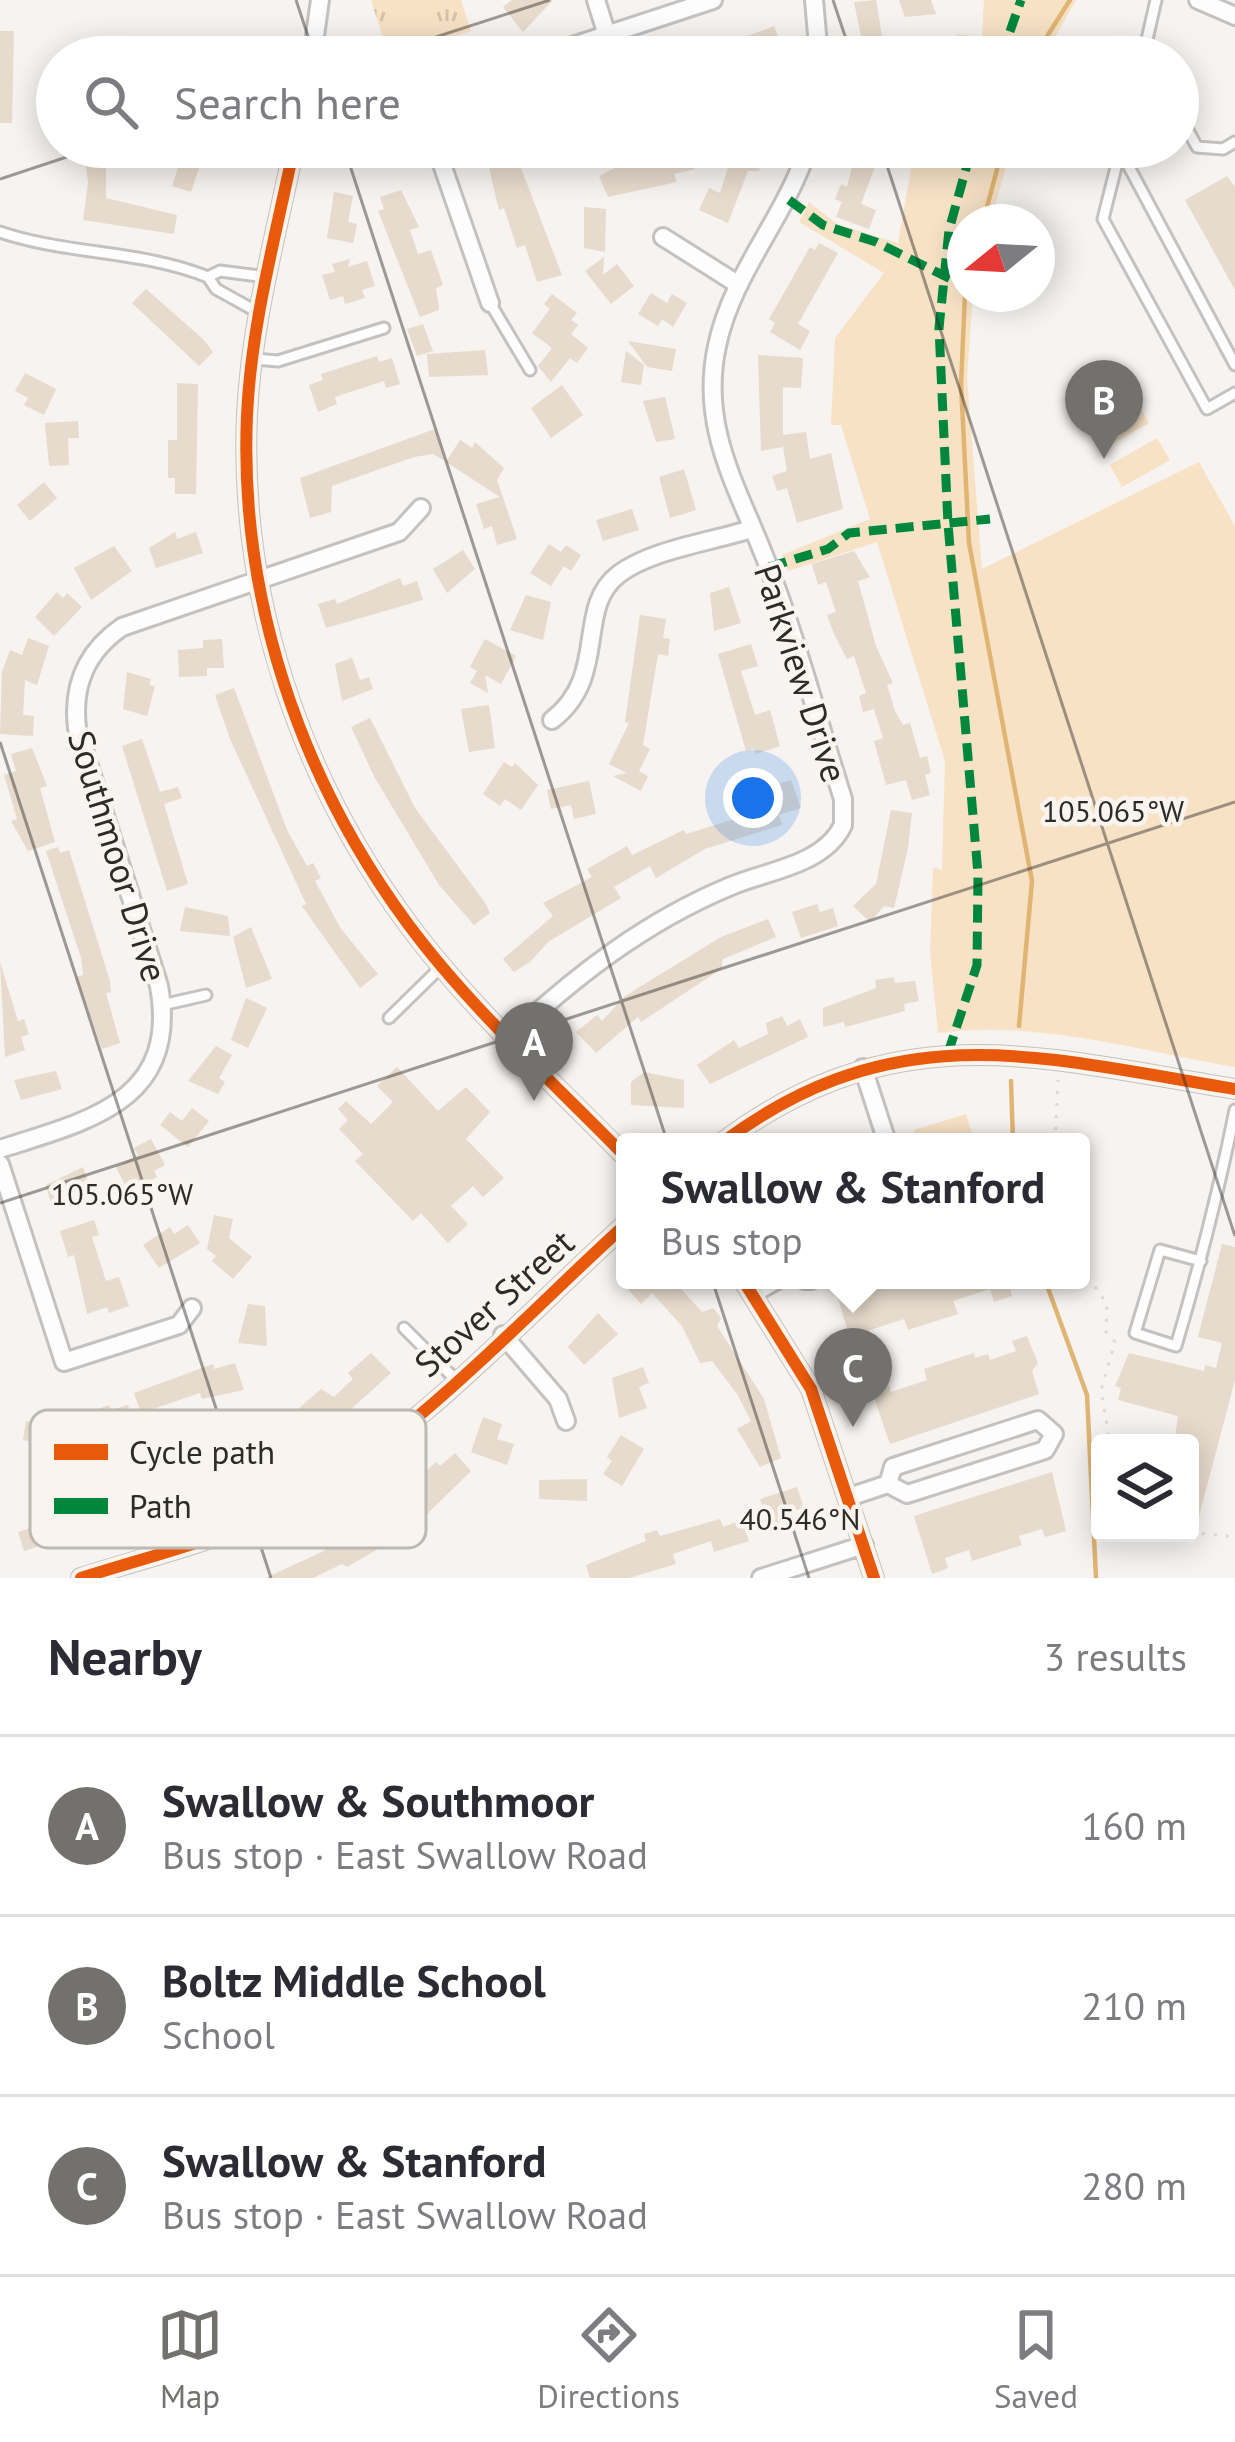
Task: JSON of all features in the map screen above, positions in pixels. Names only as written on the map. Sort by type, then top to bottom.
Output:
[{"type":"street","points":[[315,36],[320,0]]},
{"type":"street","points":[[596,0],[607,35]]},
{"type":"street","points":[[604,36],[713,0]]},
{"type":"street","points":[[814,0],[817,36]]},
{"type":"street","points":[[1198,0],[1235,16]]},
{"type":"street","points":[[290,168],[253,359],[246,466],[258,581],[282,680],[323,782],[377,880],[442,966],[616,1147]]},
{"type":"street","points":[[443,168],[490,303]]},
{"type":"street","name":"Parkview Drive","points":[[508,1039],[627,940],[712,894],[818,855],[837,838],[843,799],[751,529],[718,449],[712,397],[717,345],[739,285],[784,212],[800,168]]},
{"type":"street","points":[[663,237],[739,285]]},
{"type":"street","name":"Southmoor Drive","points":[[0,1149],[92,1119],[122,1101],[153,1061],[162,1005],[77,728],[80,680],[99,646],[122,627],[399,532],[421,508]]},
{"type":"street","points":[[552,720],[576,701],[599,599],[614,578],[636,565],[751,529]]},
{"type":"street","points":[[736,1133],[789,1098],[863,1068],[944,1053],[1060,1060],[1235,1089]]},
{"type":"street","points":[[863,1068],[883,1133]]},
{"type":"street","points":[[0,1164],[64,1362],[179,1325],[192,1308]]},
{"type":"street","name":"Stover Street","points":[[418,1410],[616,1233]]},
{"type":"street","points":[[749,1289],[811,1389],[874,1578]]},
{"type":"street","points":[[503,1335],[558,1399],[566,1421]]},
{"type":"street","points":[[849,1497],[888,1484],[907,1494],[1045,1450],[1054,1434],[1039,1420],[893,1467],[888,1484]]},
{"type":"street","points":[[761,1578],[863,1544]]},
{"type":"street","name":"Stover Street","points":[[81,1578],[123,1572],[183,1548]]},
{"type":"lane","points":[[1149,36],[1156,0]]},
{"type":"lane","points":[[1199,147],[1222,149],[1235,142]]},
{"type":"lane","points":[[1116,168],[1103,220],[1207,409],[1235,394]]},
{"type":"lane","points":[[1132,168],[1235,365]]},
{"type":"lane","points":[[0,232],[40,243],[172,262],[208,277],[216,289],[261,314]]},
{"type":"lane","points":[[208,277],[220,271],[267,277]]},
{"type":"lane","points":[[490,303],[530,370]]},
{"type":"lane","points":[[253,359],[278,361],[384,328]]},
{"type":"lane","points":[[389,1018],[442,966]]},
{"type":"lane","points":[[162,1005],[206,994]]},
{"type":"lane","points":[[1201,1262],[1160,1250],[1135,1333],[1176,1346],[1201,1262],[1235,1110]]},
{"type":"lane","points":[[404,1328],[455,1378]]},
{"type":"path","points":[[1056,1133],[1060,1060]]},
{"type":"path","points":[[1090,1280],[1107,1304],[1106,1332],[1115,1342],[1101,1390],[1108,1434]]},
{"type":"path","points":[[1199,1533],[1235,1537]]},
{"type":"green space","points":[[371,0],[461,0],[471,31],[455,36],[382,36]]},
{"type":"green space","points":[[984,0],[1076,0],[1056,36],[982,36]]},
{"type":"green space","points":[[911,168],[1006,168],[995,204],[947,204],[947,312],[972,312],[967,378],[982,569],[1199,462],[1235,526],[1235,1067],[1049,1034],[1012,1030],[938,1033],[930,952],[933,868],[942,870],[945,761],[877,542],[788,571],[782,555],[870,519],[841,425],[831,425],[835,338],[884,273],[799,222],[809,202],[837,224],[898,243]]},
{"type":"green space","points":[[1116,364],[1129,386],[1081,413],[1069,391]]},
{"type":"green space","points":[[1137,401],[1149,423],[1101,450],[1089,428]]},
{"type":"green space","points":[[1157,438],[1170,460],[1122,487],[1110,465]]},
{"type":"green space","points":[[966,1114],[972,1133],[915,1133]]},
{"type":"building","points":[[512,0],[553,0],[523,32],[503,7]]},
{"type":"building","points":[[876,0],[882,36],[861,36],[854,2]]},
{"type":"building","points":[[899,0],[931,0],[936,14],[905,17]]},
{"type":"building","points":[[774,26],[778,36],[748,36]]},
{"type":"building","points":[[0,31],[14,31],[12,123],[0,123]]},
{"type":"building","points":[[86,168],[106,168],[106,198],[177,215],[174,234],[83,220]]},
{"type":"building","points":[[178,168],[199,168],[191,192],[172,186]]},
{"type":"building","points":[[489,168],[521,168],[562,275],[537,282],[525,245],[517,248],[504,208],[499,210]]},
{"type":"building","points":[[615,168],[695,169],[674,174],[677,182],[608,197],[599,176]]},
{"type":"building","points":[[728,168],[760,168],[748,171],[728,223],[699,210],[709,188],[720,193]]},
{"type":"building","points":[[852,168],[874,168],[861,204],[876,210],[869,229],[836,217],[842,202],[835,199],[841,184],[847,187]]},
{"type":"building","points":[[1227,176],[1235,187],[1235,290],[1185,200]]},
{"type":"building","points":[[401,190],[419,227],[410,230],[418,254],[431,250],[443,285],[436,288],[439,310],[420,317],[378,211],[384,209],[380,197]]},
{"type":"building","points":[[334,192],[353,196],[348,222],[357,224],[353,243],[327,238]]},
{"type":"building","points":[[584,207],[606,209],[605,252],[584,248]]},
{"type":"building","points":[[819,243],[838,253],[798,324],[810,331],[800,350],[770,332],[775,323],[769,319],[810,247],[815,250]]},
{"type":"building","points":[[604,257],[603,275],[617,264],[634,286],[611,304],[585,271]]},
{"type":"building","points":[[350,259],[348,267],[367,261],[375,286],[362,290],[365,298],[345,304],[343,296],[330,300],[322,275],[335,272],[332,264]]},
{"type":"building","points":[[146,289],[213,352],[199,366],[132,303]]},
{"type":"building","points":[[651,293],[667,303],[672,294],[687,303],[673,327],[662,319],[658,326],[638,314]]},
{"type":"building","points":[[552,294],[577,313],[571,320],[578,325],[571,334],[588,348],[577,363],[570,358],[551,382],[538,366],[552,348],[532,333],[550,309],[544,304]]},
{"type":"building","points":[[423,324],[433,351],[417,356],[407,329]]},
{"type":"building","points":[[628,341],[676,349],[672,371],[647,367]]},
{"type":"building","points":[[485,350],[488,375],[429,377],[427,354]]},
{"type":"building","points":[[626,351],[644,365],[641,385],[621,382]]},
{"type":"building","points":[[758,355],[803,358],[801,388],[783,387],[783,435],[806,432],[810,459],[831,453],[843,509],[797,523],[787,488],[777,491],[772,476],[787,471],[783,447],[761,451]]},
{"type":"building","points":[[377,356],[379,362],[392,358],[400,384],[386,388],[384,381],[335,397],[337,404],[318,412],[309,385],[323,380],[321,374]]},
{"type":"building","points":[[25,373],[56,389],[44,415],[24,405],[28,398],[15,391]]},
{"type":"building","points":[[177,383],[198,384],[196,494],[175,494],[175,478],[168,478],[168,440],[177,440]]},
{"type":"building","points":[[562,385],[583,415],[551,438],[531,408]]},
{"type":"building","points":[[665,397],[675,439],[656,442],[643,401]]},
{"type":"building","points":[[78,421],[79,438],[68,438],[69,465],[49,466],[45,423]]},
{"type":"building","points":[[435,429],[445,461],[433,454],[414,457],[332,486],[331,512],[310,518],[300,478]]},
{"type":"building","points":[[460,440],[472,448],[475,442],[504,468],[497,480],[517,539],[497,545],[492,526],[484,529],[476,504],[500,497],[446,462]]},
{"type":"building","points":[[684,469],[696,510],[670,518],[659,477]]},
{"type":"building","points":[[44,482],[57,498],[30,521],[17,505]]},
{"type":"building","points":[[632,509],[639,530],[603,541],[596,520]]},
{"type":"building","points":[[175,532],[177,539],[196,532],[203,553],[156,568],[149,548]]},
{"type":"building","points":[[549,544],[561,552],[566,545],[581,555],[571,571],[564,566],[551,586],[530,573]]},
{"type":"building","points":[[114,546],[132,571],[91,600],[74,568]]},
{"type":"building","points":[[463,550],[475,569],[447,593],[433,569]]},
{"type":"building","points":[[854,551],[870,577],[858,581],[876,646],[893,683],[887,685],[895,711],[903,725],[910,723],[920,758],[927,756],[931,773],[925,775],[930,795],[912,800],[906,780],[886,785],[874,741],[883,738],[874,709],[863,712],[859,696],[866,693],[854,656],[847,659],[834,634],[827,615],[836,612],[826,582],[818,585],[812,564]]},
{"type":"building","points":[[400,578],[403,586],[417,581],[423,600],[326,628],[318,604],[335,599],[337,604]]},
{"type":"building","points":[[729,587],[741,623],[714,631],[710,593]]},
{"type":"building","points":[[57,592],[63,598],[67,593],[82,607],[54,636],[35,617]]},
{"type":"building","points":[[526,595],[551,602],[543,640],[510,630]]},
{"type":"building","points":[[640,615],[666,619],[663,638],[670,639],[668,656],[658,654],[643,745],[650,749],[639,771],[648,776],[641,791],[613,776],[627,773],[609,764],[629,723],[625,722]]},
{"type":"building","points":[[28,638],[49,646],[37,685],[25,680],[23,715],[34,716],[33,736],[0,734],[2,672],[10,650],[22,655]]},
{"type":"building","points":[[222,639],[224,668],[207,668],[207,676],[179,677],[178,650],[203,648],[203,640]]},
{"type":"building","points":[[485,639],[516,656],[501,684],[485,675],[488,693],[470,683],[477,671],[470,667]]},
{"type":"building","points":[[751,644],[758,666],[741,671],[755,715],[770,710],[780,746],[756,754],[754,749],[746,751],[718,654]]},
{"type":"building","points":[[352,658],[360,680],[369,677],[373,689],[342,701],[335,664]]},
{"type":"building","points":[[127,672],[151,679],[149,685],[155,686],[147,716],[123,709]]},
{"type":"building","points":[[234,688],[287,830],[307,866],[313,863],[321,878],[315,881],[341,929],[378,974],[360,988],[302,906],[306,904],[230,739],[215,695]]},
{"type":"building","points":[[489,705],[495,748],[469,752],[461,709]]},
{"type":"building","points":[[370,718],[415,808],[486,904],[490,913],[474,925],[439,885],[375,778],[351,727]]},
{"type":"building","points":[[142,739],[160,792],[178,787],[182,798],[164,804],[188,884],[167,891],[122,746]]},
{"type":"building","points":[[32,748],[47,786],[40,788],[55,842],[28,851],[11,821],[17,819],[4,775],[16,771],[11,754]]},
{"type":"building","points":[[504,762],[512,767],[515,763],[538,785],[521,810],[505,799],[500,806],[483,794]]},
{"type":"building","points":[[791,780],[801,808],[779,815],[782,825],[705,849],[656,878],[650,866],[614,887],[621,898],[548,942],[530,962],[514,972],[503,959],[553,916],[543,903],[592,877],[587,869],[627,846],[632,855],[684,830],[686,834],[764,810],[757,790]]},
{"type":"building","points":[[589,781],[596,814],[574,819],[571,805],[551,809],[547,790]]},
{"type":"building","points":[[891,810],[912,813],[908,848],[894,908],[884,906],[870,922],[853,906],[876,884]]},
{"type":"building","points":[[58,847],[60,853],[69,850],[110,981],[111,992],[106,993],[120,1043],[102,1049],[76,977],[83,975],[81,958],[46,851]]},
{"type":"building","points":[[817,904],[820,912],[833,908],[838,926],[801,938],[792,912]]},
{"type":"building","points":[[185,907],[228,916],[230,936],[180,931]]},
{"type":"building","points":[[768,919],[776,937],[723,959],[721,969],[641,1022],[638,1017],[596,1053],[576,1032],[597,1015],[602,1021],[625,996],[721,937]]},
{"type":"building","points":[[251,927],[272,979],[246,988],[233,937]]},
{"type":"building","points":[[0,962],[18,1021],[24,1019],[29,1034],[21,1037],[25,1050],[5,1057]]},
{"type":"building","points":[[894,977],[895,983],[915,981],[919,1001],[904,1004],[905,1011],[845,1027],[844,1022],[823,1027],[823,1008],[876,988],[875,980]]},
{"type":"building","points":[[246,998],[267,1008],[248,1048],[231,1040]]},
{"type":"building","points":[[782,1016],[787,1026],[800,1019],[808,1037],[710,1084],[697,1065],[734,1040],[739,1048],[768,1034],[766,1023]]},
{"type":"building","points":[[216,1046],[232,1055],[219,1078],[225,1082],[218,1094],[188,1081]]},
{"type":"building","points":[[397,1067],[438,1111],[466,1087],[490,1112],[466,1139],[504,1178],[483,1197],[473,1186],[451,1206],[468,1224],[448,1243],[421,1213],[413,1221],[355,1161],[363,1154],[339,1129],[348,1120],[338,1109],[346,1101],[371,1124],[393,1102],[377,1086]]},
{"type":"building","points":[[56,1071],[62,1089],[21,1100],[14,1080]]},
{"type":"building","points":[[644,1072],[684,1080],[684,1108],[631,1105],[631,1082]]},
{"type":"building","points":[[192,1108],[209,1121],[188,1147],[160,1125],[170,1112],[182,1121]]},
{"type":"building","points":[[151,1139],[165,1165],[154,1171],[157,1177],[137,1188],[133,1183],[126,1187],[116,1167],[138,1155],[134,1148]]},
{"type":"building","points":[[83,1167],[93,1196],[51,1204],[46,1185]]},
{"type":"building","points":[[214,1215],[233,1219],[229,1238],[252,1257],[233,1279],[212,1261],[216,1256],[207,1249]]},
{"type":"building","points":[[94,1220],[99,1235],[92,1237],[106,1281],[119,1277],[129,1306],[87,1314],[74,1255],[68,1257],[60,1231]]},
{"type":"building","points":[[188,1225],[200,1243],[159,1268],[143,1245],[170,1227],[174,1234]]},
{"type":"building","points":[[1222,1244],[1235,1247],[1235,1380],[1199,1516],[1199,1434],[1175,1434],[1178,1416],[1118,1400],[1121,1388],[1115,1386],[1129,1353],[1204,1371],[1205,1365],[1216,1368],[1222,1343],[1198,1337]]},
{"type":"building","points":[[628,1289],[681,1289],[702,1312],[713,1308],[721,1318],[717,1326],[764,1399],[781,1458],[760,1467],[737,1429],[751,1421],[737,1394],[712,1361],[700,1363],[682,1326],[652,1293],[641,1304]]},
{"type":"building","points":[[835,1289],[990,1289],[953,1301],[958,1314],[908,1330],[904,1319],[867,1331],[871,1342],[853,1348]]},
{"type":"building","points":[[990,1289],[1011,1289],[1012,1296],[994,1302]]},
{"type":"building","points":[[248,1304],[265,1306],[267,1346],[238,1343]]},
{"type":"building","points":[[598,1313],[618,1334],[584,1365],[568,1347]]},
{"type":"building","points":[[1027,1336],[1038,1363],[1032,1371],[1039,1394],[890,1444],[870,1386],[887,1381],[891,1392],[927,1380],[924,1369],[974,1353],[975,1358],[988,1354],[990,1360],[1016,1351],[1012,1341]]},
{"type":"building","points":[[371,1353],[391,1373],[350,1410],[297,1410],[321,1389],[334,1397],[353,1379],[348,1373]]},
{"type":"building","points":[[235,1363],[244,1390],[202,1399],[200,1393],[140,1410],[134,1393],[213,1364],[214,1369]]},
{"type":"building","points":[[643,1367],[649,1383],[639,1387],[647,1408],[619,1418],[612,1378]]},
{"type":"building","points":[[483,1417],[502,1424],[497,1439],[514,1444],[507,1465],[471,1452]]},
{"type":"building","points":[[26,1421],[30,1422],[30,1441],[23,1440]]},
{"type":"building","points":[[621,1435],[644,1449],[622,1486],[603,1474]]},
{"type":"building","points":[[455,1453],[471,1471],[426,1515],[426,1471],[436,1462],[440,1466]]},
{"type":"building","points":[[1052,1472],[1066,1531],[1045,1537],[1042,1529],[1019,1536],[1022,1545],[972,1561],[969,1550],[945,1558],[948,1568],[932,1574],[914,1516]]},
{"type":"building","points":[[587,1479],[587,1501],[539,1499],[539,1480]]},
{"type":"building","points":[[797,1487],[804,1508],[787,1513],[792,1527],[771,1534],[760,1499]]},
{"type":"building","points":[[720,1519],[723,1527],[742,1520],[749,1541],[714,1552],[711,1541],[673,1554],[676,1564],[629,1578],[590,1578],[586,1565],[646,1541],[644,1534],[657,1530],[660,1536]]},
{"type":"building","points":[[30,1528],[33,1548],[24,1551],[18,1532]]},
{"type":"building","points":[[327,1548],[380,1548],[347,1567],[342,1564],[313,1578],[265,1578]]},
{"type":"waterway","points":[[1047,36],[1070,0]]},
{"type":"waterway","points":[[988,204],[997,168]]},
{"type":"waterway","points":[[964,312],[961,384],[969,543],[1032,881],[1019,1026]]},
{"type":"waterway","points":[[1011,1081],[1013,1133]]},
{"type":"waterway","points":[[1048,1289],[1087,1395],[1096,1578]]},
{"type":"marked path","points":[[1008,36],[1021,0]]},
{"type":"marked path","points":[[948,1053],[977,965],[978,874],[948,524],[939,328],[949,230],[966,168]]},
{"type":"marked path","points":[[789,200],[823,225],[876,242],[947,277]]},
{"type":"marked path","points":[[769,567],[828,549],[849,533],[990,519]]},
{"type":"cycle path","points":[[290,168],[259,314],[247,415],[254,551],[284,683],[336,809],[408,924],[485,1015],[616,1147]]},
{"type":"cycle path","points":[[737,1133],[787,1101],[849,1075],[910,1060],[971,1055],[1033,1058],[1235,1089]]},
{"type":"cycle path","points":[[425,1410],[616,1233]]},
{"type":"cycle path","points":[[749,1289],[811,1389],[874,1578]]},
{"type":"cycle path","points":[[81,1578],[179,1548]]},
{"type":"place","name":"Boltz Middle School","points":[[1104,459]]},
{"type":"place","name":"Swallow & Southmoor","points":[[534,1101]]},
{"type":"place","name":"Swallow & Stanford","points":[[853,1427]]}]
